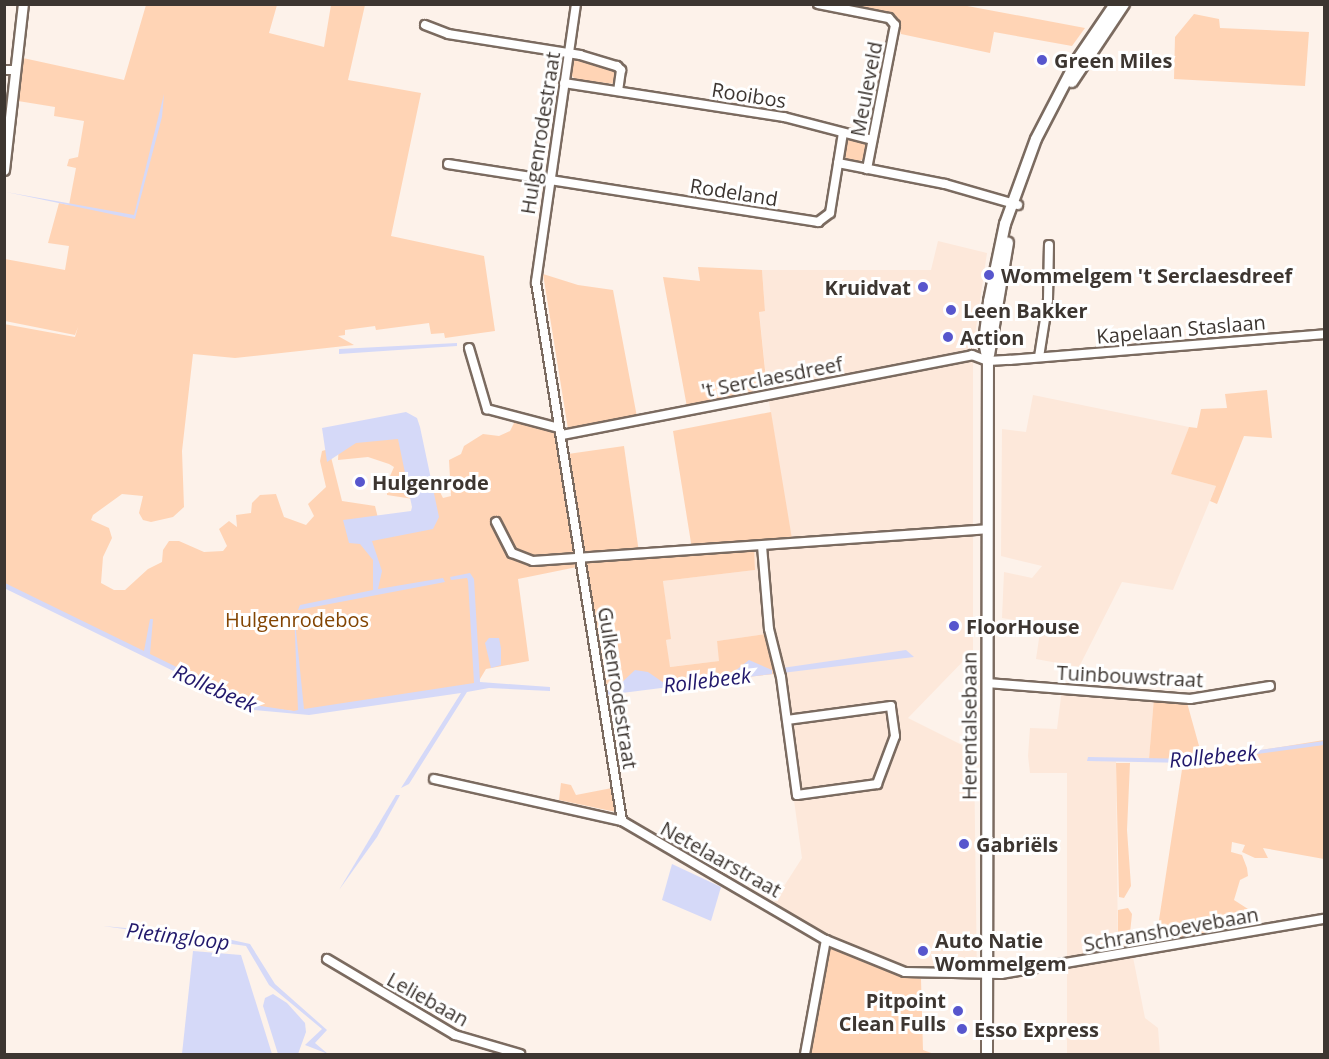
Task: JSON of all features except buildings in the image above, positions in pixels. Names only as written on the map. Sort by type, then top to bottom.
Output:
[{"type":"main road","name":"Herentalsebaan","points":[[987,1054],[988,361],[1015,204],[1046,116],[1114,4]]},
{"type":"main road","name":"Herentalsebaan","points":[[1015,204],[1069,87],[1124,4]]},
{"type":"street","points":[[4,170],[23,4]]},
{"type":"street","name":"Hulgenrodestraat","points":[[560,432],[536,266],[576,4]]},
{"type":"street","name":"Meuleveld","points":[[818,4],[889,18],[895,25],[867,169]]},
{"type":"street","points":[[425,25],[448,34],[569,53],[620,68],[618,91]]},
{"type":"street","points":[[4,70],[16,70]]},
{"type":"street","name":"Rooibos","points":[[564,83],[784,117],[872,140]]},
{"type":"street","name":"Rodeland","points":[[448,164],[818,222],[830,213],[843,133]]},
{"type":"street","points":[[838,163],[945,184],[1015,204]]},
{"type":"street","points":[[1039,357],[1050,282],[1049,245]]},
{"type":"street","name":"Kapelaan Staslaan","points":[[988,361],[1324,334]]},
{"type":"street","points":[[469,348],[487,409],[560,432]]},
{"type":"street","name":"'t Serclaesdreef","points":[[560,432],[972,356],[988,361]]},
{"type":"street","name":"Gulkenrodestraat","points":[[560,432],[622,821]]},
{"type":"street","points":[[496,522],[507,544],[520,559],[582,559],[987,529]]},
{"type":"street","points":[[762,546],[769,629],[787,720],[797,795],[878,784],[895,736],[891,706],[787,720]]},
{"type":"street","name":"Tuinbouwstraat","points":[[987,683],[1190,699],[1270,686]]},
{"type":"street","name":"Netelaarstraat","points":[[434,779],[622,821],[826,940],[905,972],[987,973]]},
{"type":"street","name":"Schranshoevebaan","points":[[987,973],[1043,967],[1324,919]]},
{"type":"street","points":[[805,1054],[826,940]]},
{"type":"street","name":"Leliebaan","points":[[327,958],[455,1035],[520,1054]]},
{"type":"shaded area","points":[[938,241],[987,253],[973,348],[973,651],[908,718],[974,751],[977,979],[914,979],[901,976],[826,940],[772,905],[802,858],[777,678],[766,634],[717,641],[720,661],[669,667],[666,640],[670,639],[663,581],[755,570],[754,544],[791,539],[768,396],[759,311],[765,311],[762,270],[931,270]]},
{"type":"shaded area","points":[[1033,395],[1189,427],[1172,474],[1216,486],[1173,590],[1122,582],[1079,667],[1036,659],[1041,625],[1002,618],[1004,572],[1032,578],[1042,566],[1001,556],[1002,429],[1026,432]]},
{"type":"shaded area","points":[[1062,689],[1154,697],[1149,759],[1116,758],[1118,954],[1132,952],[1145,1018],[1158,1028],[1160,1054],[1067,1054],[1067,773],[1030,773],[1028,756],[1030,728],[1057,729]]},
{"type":"green space","name":"Hulgenrodebos","points":[[146,5],[277,5],[269,33],[324,47],[331,5],[365,5],[348,80],[421,93],[391,236],[484,256],[495,331],[445,338],[444,333],[431,334],[429,323],[376,330],[375,326],[345,330],[345,335],[338,336],[354,345],[235,358],[193,354],[182,451],[184,507],[173,517],[151,522],[143,520],[139,513],[143,496],[122,494],[93,515],[91,520],[109,528],[112,538],[103,557],[101,583],[114,590],[125,590],[148,569],[162,562],[163,550],[169,541],[179,541],[204,552],[223,551],[227,546],[219,529],[229,521],[237,527],[236,515],[251,513],[252,503],[260,495],[276,494],[284,517],[306,525],[314,516],[308,504],[326,487],[320,461],[322,451],[329,449],[342,501],[375,506],[378,518],[398,530],[429,488],[438,488],[443,498],[451,496],[449,460],[461,454],[464,446],[483,434],[499,436],[510,431],[515,421],[556,431],[577,567],[518,579],[529,661],[486,669],[477,684],[301,712],[244,705],[5,585],[4,324],[75,337],[78,327],[75,335],[5,321],[5,259],[65,270],[69,246],[48,243],[59,203],[69,205],[76,168],[67,166],[69,159],[78,157],[84,121],[54,116],[55,107],[18,101],[23,58],[124,80]]},
{"type":"green space","points":[[849,5],[962,5],[1085,28],[1072,46],[994,32],[990,53],[901,34],[894,16]]},
{"type":"green space","points":[[1194,14],[1219,19],[1220,28],[1309,32],[1305,86],[1174,79],[1175,37]]},
{"type":"green space","points":[[574,57],[618,70],[616,84],[576,80],[570,74]]},
{"type":"green space","points":[[855,138],[864,141],[867,150],[864,159],[855,162],[846,159],[843,150],[846,141]]},
{"type":"green space","points":[[698,267],[762,270],[765,311],[759,312],[767,389],[687,407],[663,277],[700,281]]},
{"type":"green space","points":[[543,274],[578,285],[613,290],[637,417],[568,429]]},
{"type":"green space","points":[[1267,390],[1272,438],[1244,436],[1217,504],[1210,501],[1216,486],[1171,474],[1189,427],[1197,428],[1201,409],[1227,408],[1225,394]]},
{"type":"green space","points":[[771,412],[792,539],[754,544],[755,570],[663,581],[671,639],[666,640],[670,667],[719,661],[717,641],[766,634],[775,674],[602,692],[581,559],[692,549],[673,431]]},
{"type":"green space","points":[[400,436],[407,444],[413,499],[387,495],[387,483],[394,467],[389,464],[368,457],[338,460],[339,443]]},
{"type":"green space","points":[[624,446],[639,551],[584,559],[570,454]]},
{"type":"green space","points":[[1154,697],[1186,699],[1201,753],[1237,754],[1324,740],[1324,859],[1263,848],[1268,858],[1255,858],[1242,852],[1245,845],[1232,842],[1231,852],[1242,855],[1247,868],[1248,876],[1240,880],[1234,900],[1248,909],[1246,920],[1231,930],[1220,922],[1219,932],[1155,946],[1183,763],[1190,759],[1149,759]]},
{"type":"green space","points":[[1116,763],[1130,763],[1127,830],[1131,886],[1124,898],[1119,897]]},
{"type":"green space","points":[[561,783],[571,785],[576,795],[612,788],[616,812],[559,800]]},
{"type":"green space","points":[[1128,908],[1132,914],[1130,933],[1139,948],[1111,953],[1110,945],[1118,943],[1118,910]]},
{"type":"green space","points":[[829,944],[901,976],[921,979],[923,1050],[934,1054],[807,1054]]},
{"type":"water","points":[[164,94],[162,117],[135,219],[6,192],[134,215]]},
{"type":"water","points":[[457,343],[457,346],[339,354],[339,349]]},
{"type":"water","points":[[406,412],[417,418],[420,427],[439,517],[433,529],[372,541],[382,571],[378,589],[443,578],[445,582],[298,610],[300,605],[373,590],[373,560],[360,544],[349,543],[343,520],[411,511],[412,507],[398,439],[356,443],[327,462],[322,428]]},
{"type":"water","name":"Rollebeek","points":[[470,573],[474,579],[480,682],[550,687],[550,691],[489,688],[467,692],[409,784],[401,788],[461,693],[309,715],[253,710],[4,588],[5,583],[144,651],[150,619],[153,619],[150,654],[254,705],[294,711],[298,710],[294,611],[304,709],[474,683],[468,581],[467,578],[451,580],[450,577]]},
{"type":"water","points":[[489,638],[499,638],[501,648],[501,665],[491,668],[485,643]]},
{"type":"water","points":[[906,650],[914,657],[782,673],[782,668]]},
{"type":"water","name":"Rollebeek","points":[[749,660],[772,670],[772,674],[606,695],[606,690],[617,687],[635,670],[648,672],[664,683],[731,674]]},
{"type":"water","points":[[1324,741],[1324,745],[1190,763],[1087,761],[1088,757],[1194,759]]},
{"type":"water","points":[[396,795],[400,795],[377,837],[339,890]]},
{"type":"water","points":[[672,864],[721,887],[711,921],[662,900]]},
{"type":"water","name":"Pietingloop","points":[[103,926],[214,936],[250,944],[275,984],[327,1030],[315,1043],[328,1054],[305,1045],[322,1029],[269,985],[246,946]]},
{"type":"water","points":[[193,951],[241,955],[272,1054],[182,1054]]},
{"type":"water","points":[[273,994],[287,1003],[305,1023],[306,1032],[298,1054],[278,1054],[263,1006],[265,998]]},
{"type":"place","name":"Green Miles","points":[[1042,60]]},
{"type":"place","name":"Wommelgem 't Serclaesdreef","points":[[989,275]]},
{"type":"place","name":"Kruidvat","points":[[923,287]]},
{"type":"place","name":"Leen Bakker","points":[[951,310]]},
{"type":"place","name":"Action","points":[[948,337]]},
{"type":"place","name":"Hulgenrode","points":[[360,482]]},
{"type":"place","name":"FloorHouse","points":[[954,626]]},
{"type":"place","name":"Gabriëls","points":[[964,844]]},
{"type":"place","name":"Auto Natie Wommelgem","points":[[923,951]]},
{"type":"place","name":"Pitpoint Clean Fulls","points":[[958,1011]]},
{"type":"place","name":"Esso Express","points":[[962,1029]]}]
